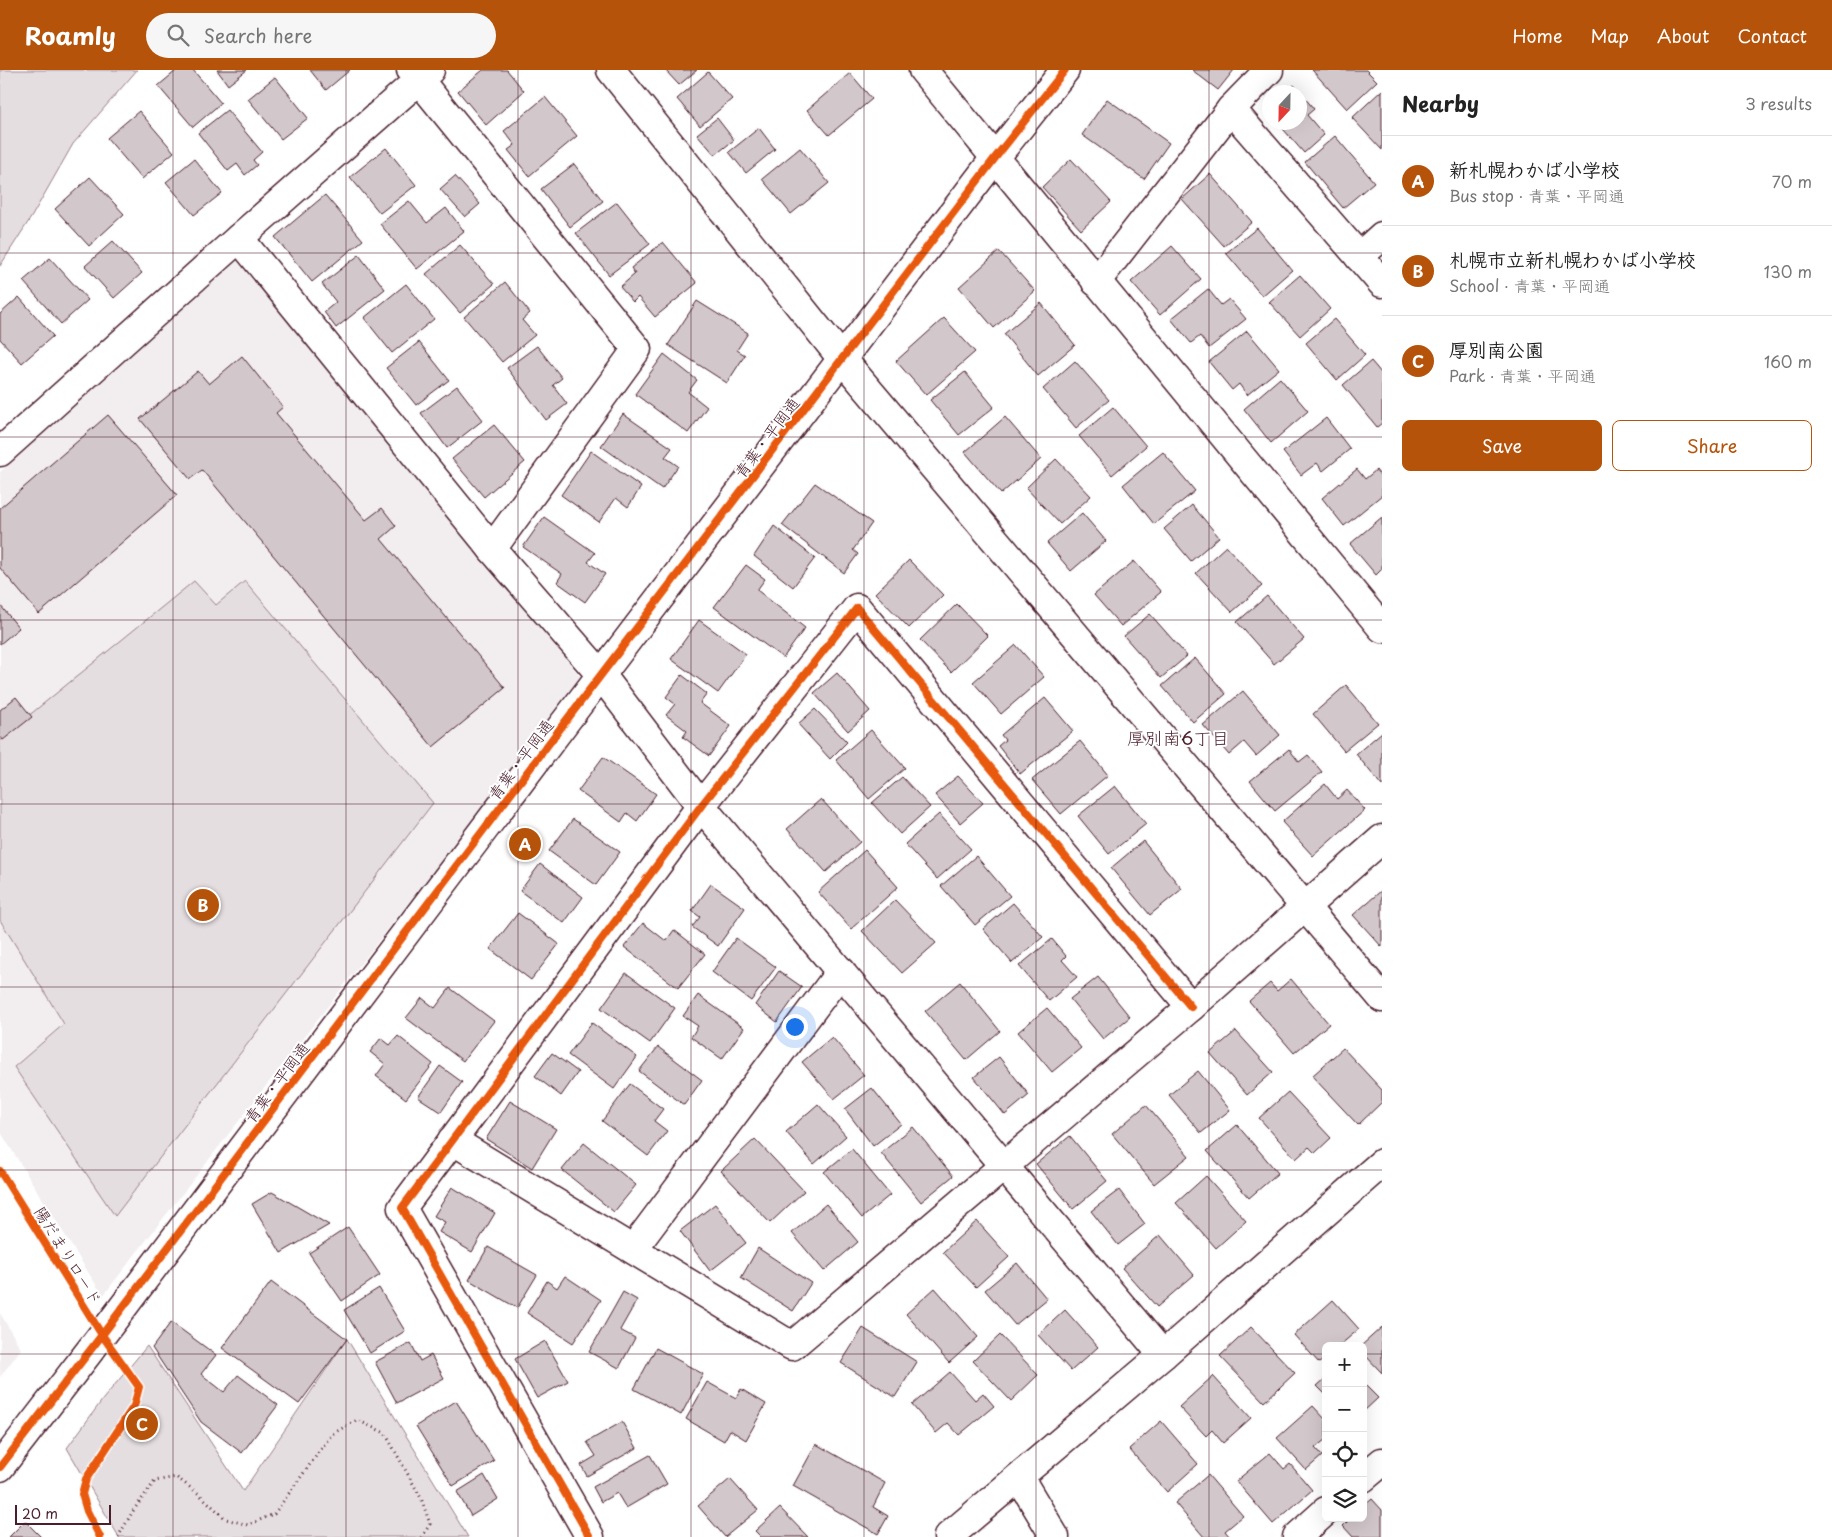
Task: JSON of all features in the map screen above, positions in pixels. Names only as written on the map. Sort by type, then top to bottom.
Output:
[{"type":"street","points":[[611,70],[843,360],[1382,998]]},
{"type":"street","points":[[923,70],[1382,628]]},
{"type":"street","name":"青葉・平岡通","points":[[0,1467],[995,158],[1065,70]]},
{"type":"street","points":[[1096,282],[1231,110],[1269,70]]},
{"type":"street","points":[[0,452],[420,73],[638,349],[492,549]]},
{"type":"street","points":[[1231,110],[1382,283]]},
{"type":"street","points":[[1359,257],[1382,236]]},
{"type":"street","points":[[239,238],[492,549],[602,676],[701,806],[1163,1355]]},
{"type":"street","points":[[590,1537],[402,1208],[701,806],[857,608],[1191,1006]]},
{"type":"street","points":[[452,1140],[792,1346],[1191,1006],[1382,839]]},
{"type":"street","points":[[633,1249],[841,971]]},
{"type":"street","points":[[948,1537],[1163,1355],[1382,1163]]},
{"type":"street","points":[[1364,1477],[1382,1462]]},
{"type":"street","points":[[1019,1477],[1055,1537]]},
{"type":"street","points":[[1297,1537],[1322,1515]]},
{"type":"path","points":[[118,1537],[155,1481],[176,1477],[226,1518],[248,1524],[274,1514],[332,1434],[357,1420],[385,1434],[421,1498],[430,1524],[422,1537]]},
{"type":"shaded area","points":[[0,70],[137,70],[73,144],[32,216],[0,266]]},
{"type":"shaded area","points":[[238,257],[582,679],[103,1296],[0,1131],[0,472]]},
{"type":"shaded area","points":[[194,581],[216,605],[245,581],[433,803],[115,1216],[14,1067],[64,1024],[0,920],[0,739]]},
{"type":"shaded area","points":[[0,1313],[21,1349],[0,1377]]},
{"type":"shaded area","points":[[347,1339],[468,1537],[119,1537],[67,1448],[103,1399],[147,1346],[243,1491]]},
{"type":"building","points":[[177,70],[193,70],[221,103],[193,127],[158,86]]},
{"type":"building","points":[[217,70],[247,70],[228,85]]},
{"type":"building","points":[[310,70],[350,70],[326,90]]},
{"type":"building","points":[[483,70],[507,70],[524,91],[486,125],[458,91]]},
{"type":"building","points":[[665,70],[697,70],[679,85]]},
{"type":"building","points":[[1192,70],[1234,70],[1218,90]]},
{"type":"building","points":[[1312,70],[1366,70],[1377,81],[1347,109]]},
{"type":"building","points":[[708,72],[732,99],[700,126],[677,99]]},
{"type":"building","points":[[850,73],[872,99],[829,135],[807,110]]},
{"type":"building","points":[[275,77],[308,118],[281,139],[248,99]]},
{"type":"building","points":[[1382,90],[1382,150],[1352,118]]},
{"type":"building","points":[[545,97],[577,136],[529,176],[508,150],[515,145],[504,131]]},
{"type":"building","points":[[1107,99],[1169,143],[1144,179],[1082,135]]},
{"type":"building","points":[[1307,100],[1314,109],[1307,115]]},
{"type":"building","points":[[227,110],[262,152],[253,160],[257,165],[245,175],[237,164],[228,171],[198,133]]},
{"type":"building","points":[[139,111],[174,152],[142,179],[107,138]]},
{"type":"building","points":[[1307,115],[1324,135],[1304,153],[1284,130],[1307,130]]},
{"type":"building","points":[[717,118],[734,140],[715,155],[697,134]]},
{"type":"building","points":[[759,128],[775,149],[746,173],[729,152]]},
{"type":"building","points":[[1335,136],[1374,182],[1343,208],[1305,162]]},
{"type":"building","points":[[386,148],[416,185],[380,213],[350,177]]},
{"type":"building","points":[[800,148],[829,183],[791,214],[762,179]]},
{"type":"building","points":[[194,159],[222,193],[194,215],[166,182]]},
{"type":"building","points":[[1071,159],[1111,202],[1081,230],[1042,187]]},
{"type":"building","points":[[574,164],[603,201],[570,227],[541,189]]},
{"type":"building","points":[[1210,174],[1252,222],[1224,246],[1182,199]]},
{"type":"building","points":[[455,176],[480,204],[465,217],[440,189]]},
{"type":"building","points":[[90,177],[124,214],[89,246],[55,209]]},
{"type":"building","points":[[325,195],[363,240],[312,282],[275,237]]},
{"type":"building","points":[[409,201],[427,223],[446,208],[464,231],[417,269],[380,224]]},
{"type":"building","points":[[617,202],[650,244],[609,275],[576,233]]},
{"type":"building","points":[[1257,228],[1292,270],[1262,296],[1226,253]]},
{"type":"building","points":[[113,241],[142,273],[114,298],[85,266]]},
{"type":"building","points":[[663,242],[697,283],[655,317],[638,297],[633,302],[620,287],[635,274],[631,268]]},
{"type":"building","points":[[460,245],[494,284],[460,313],[426,274]]},
{"type":"building","points":[[1172,246],[1201,279],[1160,315],[1131,282]]},
{"type":"building","points":[[999,251],[1035,291],[994,328],[959,287]]},
{"type":"building","points":[[359,255],[385,289],[336,328],[324,312],[336,302],[322,284]]},
{"type":"building","points":[[50,258],[88,300],[61,324],[23,281]]},
{"type":"building","points":[[1300,275],[1330,309],[1300,336],[1269,302]]},
{"type":"building","points":[[505,282],[530,313],[522,320],[535,335],[502,362],[464,317]]},
{"type":"building","points":[[406,284],[434,319],[392,353],[364,318]]},
{"type":"building","points":[[1208,289],[1221,305],[1229,299],[1246,319],[1209,348],[1200,336],[1191,343],[1171,319]]},
{"type":"building","points":[[19,297],[53,336],[22,363],[0,339],[0,314]]},
{"type":"building","points":[[697,301],[748,333],[737,350],[745,355],[727,383],[668,345]]},
{"type":"building","points":[[1041,303],[1075,345],[1038,376],[1004,334]]},
{"type":"building","points":[[944,318],[975,352],[926,395],[896,361]]},
{"type":"building","points":[[1334,319],[1365,355],[1337,380],[1306,343]]},
{"type":"building","points":[[1247,331],[1279,369],[1247,395],[1239,384],[1232,390],[1209,362]]},
{"type":"building","points":[[419,342],[449,380],[416,405],[386,368]]},
{"type":"building","points":[[537,346],[562,378],[553,385],[567,404],[546,420],[507,368]]},
{"type":"building","points":[[664,354],[697,380],[688,392],[707,407],[688,433],[635,394]]},
{"type":"building","points":[[242,356],[283,407],[276,413],[366,520],[382,508],[396,526],[381,539],[505,688],[433,747],[202,470],[190,479],[140,419],[198,371],[209,384]]},
{"type":"building","points":[[1075,361],[1109,400],[1076,428],[1043,389]]},
{"type":"building","points":[[1371,361],[1382,374],[1382,423],[1377,427],[1343,385]]},
{"type":"building","points":[[965,372],[994,407],[959,435],[930,400]]},
{"type":"building","points":[[1280,378],[1308,411],[1271,443],[1244,409]]},
{"type":"building","points":[[457,386],[483,420],[447,448],[421,413]]},
{"type":"building","points":[[1113,407],[1146,446],[1112,475],[1079,436]]},
{"type":"building","points":[[623,414],[672,448],[665,457],[678,466],[662,489],[601,446]]},
{"type":"building","points":[[108,415],[177,495],[39,614],[0,568],[0,508]]},
{"type":"building","points":[[1005,417],[1041,459],[1001,494],[965,452]]},
{"type":"building","points":[[1326,418],[1350,449],[1323,471],[1317,463],[1301,475],[1283,452]]},
{"type":"building","points":[[494,425],[525,462],[484,497],[452,459]]},
{"type":"building","points":[[591,451],[641,487],[628,507],[616,498],[599,522],[561,495]]},
{"type":"building","points":[[1163,452],[1195,491],[1154,524],[1123,485]]},
{"type":"building","points":[[1056,459],[1091,496],[1060,524],[1026,488]]},
{"type":"building","points":[[1357,469],[1365,479],[1376,470],[1382,478],[1382,495],[1344,526],[1322,498]]},
{"type":"building","points":[[815,483],[872,523],[853,550],[858,554],[844,573],[782,525]]},
{"type":"building","points":[[1192,505],[1219,537],[1191,561],[1164,529]]},
{"type":"building","points":[[1082,513],[1106,541],[1071,571],[1047,543]]},
{"type":"building","points":[[544,517],[595,553],[588,562],[605,574],[585,602],[557,582],[562,574],[523,547]]},
{"type":"building","points":[[1382,517],[1382,569],[1376,575],[1350,544]]},
{"type":"building","points":[[774,526],[815,558],[793,587],[754,556]]},
{"type":"building","points":[[1226,546],[1262,586],[1232,612],[1196,573]]},
{"type":"building","points":[[909,560],[943,595],[909,628],[875,593]]},
{"type":"building","points":[[1134,561],[1161,592],[1121,626],[1094,595]]},
{"type":"building","points":[[746,565],[765,579],[757,590],[805,628],[783,658],[714,607]]},
{"type":"building","points":[[1267,596],[1304,639],[1274,664],[1237,622]]},
{"type":"building","points":[[957,604],[988,636],[951,672],[920,640]]},
{"type":"building","points":[[0,605],[19,628],[0,644]]},
{"type":"building","points":[[1150,614],[1187,656],[1161,678],[1124,636]]},
{"type":"building","points":[[699,620],[746,654],[718,693],[671,659]]},
{"type":"building","points":[[1016,645],[1044,677],[1001,714],[973,682]]},
{"type":"building","points":[[1195,658],[1226,694],[1193,722],[1162,686]]},
{"type":"building","points":[[837,673],[870,711],[848,731],[814,693]]},
{"type":"building","points":[[682,675],[707,694],[700,703],[731,726],[709,756],[683,737],[687,731],[666,715],[675,704],[666,697]]},
{"type":"building","points":[[1346,685],[1378,723],[1344,751],[1313,714]]},
{"type":"building","points":[[1243,691],[1280,735],[1256,756],[1244,742],[1229,755],[1203,725]]},
{"type":"building","points":[[16,697],[32,717],[3,740],[0,736],[0,710]]},
{"type":"building","points":[[1045,698],[1073,731],[1020,774],[998,746],[1005,740],[1001,735]]},
{"type":"building","points":[[815,709],[847,742],[830,759],[798,724]]},
{"type":"building","points":[[871,730],[905,768],[869,799],[836,760]]},
{"type":"building","points":[[1382,732],[1382,786],[1356,754]]},
{"type":"building","points":[[1080,741],[1108,775],[1061,814],[1032,780]]},
{"type":"building","points":[[1289,749],[1299,762],[1308,755],[1322,772],[1275,811],[1250,781]]},
{"type":"building","points":[[603,757],[656,794],[637,821],[627,813],[621,822],[578,791]]},
{"type":"building","points":[[958,776],[983,803],[960,823],[935,795]]},
{"type":"building","points":[[902,777],[930,807],[900,834],[872,803]]},
{"type":"building","points":[[1325,784],[1337,799],[1347,790],[1365,810],[1313,856],[1282,822]]},
{"type":"building","points":[[1115,786],[1146,824],[1109,854],[1078,816]]},
{"type":"building","points":[[821,799],[860,842],[826,872],[787,829]]},
{"type":"building","points":[[939,814],[971,849],[937,879],[905,844]]},
{"type":"building","points":[[573,819],[620,852],[596,885],[549,851]]},
{"type":"building","points":[[1143,841],[1182,889],[1150,915],[1111,868]]},
{"type":"building","points":[[865,850],[898,887],[851,929],[818,892]]},
{"type":"building","points":[[976,856],[1010,896],[975,925],[941,886]]},
{"type":"building","points":[[540,864],[583,897],[564,923],[520,891]]},
{"type":"building","points":[[711,884],[745,908],[718,946],[692,927],[700,917],[692,911]]},
{"type":"building","points":[[1382,890],[1382,947],[1353,915]]},
{"type":"building","points":[[895,900],[936,943],[902,973],[862,931]]},
{"type":"building","points":[[1013,903],[1043,937],[1012,963],[983,929]]},
{"type":"building","points":[[518,913],[559,944],[531,980],[490,949]]},
{"type":"building","points":[[643,923],[666,941],[674,930],[705,954],[678,988],[624,947]]},
{"type":"building","points":[[736,938],[776,967],[751,1001],[712,972]]},
{"type":"building","points":[[1052,939],[1066,956],[1062,960],[1077,977],[1049,1001],[1019,966]]},
{"type":"building","points":[[779,971],[802,987],[777,1022],[755,1005]]},
{"type":"building","points":[[626,973],[675,1008],[650,1043],[601,1008]]},
{"type":"building","points":[[1098,977],[1130,1017],[1103,1039],[1070,999]]},
{"type":"building","points":[[1291,979],[1329,1024],[1294,1053],[1249,1001],[1270,983],[1277,991]]},
{"type":"building","points":[[960,982],[1000,1031],[966,1060],[925,1011]]},
{"type":"building","points":[[450,988],[494,1021],[463,1061],[406,1018],[422,998],[435,1008]]},
{"type":"building","points":[[698,995],[744,1028],[722,1059],[691,1037],[698,1026],[683,1016]]},
{"type":"building","points":[[1047,1008],[1081,1048],[1052,1072],[1018,1032]]},
{"type":"building","points":[[592,1023],[637,1057],[614,1089],[568,1055]]},
{"type":"building","points":[[1236,1031],[1273,1072],[1247,1095],[1210,1053]]},
{"type":"building","points":[[398,1036],[433,1064],[406,1099],[376,1076],[385,1064],[370,1052],[381,1038],[390,1045]]},
{"type":"building","points":[[832,1037],[864,1075],[834,1099],[802,1062]]},
{"type":"building","points":[[658,1047],[702,1080],[684,1105],[639,1071]]},
{"type":"building","points":[[1343,1048],[1382,1090],[1382,1102],[1358,1125],[1312,1076]]},
{"type":"building","points":[[552,1053],[578,1072],[561,1096],[535,1076]]},
{"type":"building","points":[[999,1057],[1029,1095],[1005,1115],[974,1077]]},
{"type":"building","points":[[440,1066],[462,1082],[441,1112],[418,1097]]},
{"type":"building","points":[[1198,1071],[1230,1110],[1201,1133],[1169,1095]]},
{"type":"building","points":[[630,1084],[663,1109],[654,1121],[667,1131],[648,1156],[602,1121]]},
{"type":"building","points":[[872,1088],[901,1124],[873,1146],[845,1109]]},
{"type":"building","points":[[1288,1092],[1331,1138],[1315,1153],[1309,1147],[1296,1159],[1259,1118]]},
{"type":"building","points":[[510,1101],[556,1129],[532,1168],[486,1139]]},
{"type":"building","points":[[818,1104],[846,1136],[814,1164],[786,1132]]},
{"type":"building","points":[[1146,1105],[1189,1156],[1154,1184],[1112,1134]]},
{"type":"building","points":[[1237,1125],[1278,1173],[1249,1198],[1207,1151]]},
{"type":"building","points":[[913,1127],[953,1176],[921,1202],[881,1153]]},
{"type":"building","points":[[1070,1136],[1107,1181],[1073,1209],[1036,1164]]},
{"type":"building","points":[[755,1139],[804,1191],[770,1223],[721,1171]]},
{"type":"building","points":[[584,1143],[636,1185],[614,1212],[562,1170]]},
{"type":"building","points":[[852,1149],[890,1195],[862,1218],[824,1172]]},
{"type":"building","points":[[1206,1176],[1246,1221],[1216,1248],[1176,1203]]},
{"type":"building","points":[[452,1187],[495,1213],[472,1252],[439,1232],[445,1222],[434,1216]]},
{"type":"building","points":[[1119,1190],[1145,1224],[1118,1245],[1091,1211]]},
{"type":"building","points":[[272,1192],[329,1225],[281,1253],[252,1204]]},
{"type":"building","points":[[715,1204],[746,1243],[710,1271],[680,1231]]},
{"type":"building","points":[[826,1204],[858,1242],[824,1271],[792,1233]]},
{"type":"building","points":[[977,1221],[1009,1257],[976,1287],[943,1252]]},
{"type":"building","points":[[348,1227],[380,1275],[342,1301],[309,1253]]},
{"type":"building","points":[[1160,1235],[1194,1275],[1157,1307],[1122,1268]]},
{"type":"building","points":[[488,1247],[537,1275],[517,1308],[469,1280]]},
{"type":"building","points":[[758,1248],[811,1283],[793,1311],[741,1278]]},
{"type":"building","points":[[1017,1263],[1047,1299],[1015,1325],[985,1290]]},
{"type":"building","points":[[565,1276],[601,1300],[573,1343],[527,1313],[547,1281],[557,1288]]},
{"type":"building","points":[[271,1282],[347,1339],[299,1404],[222,1348]]},
{"type":"building","points":[[379,1288],[405,1331],[370,1353],[344,1310]]},
{"type":"building","points":[[935,1288],[978,1337],[949,1363],[906,1314]]},
{"type":"building","points":[[623,1292],[637,1300],[620,1330],[635,1338],[619,1368],[589,1352]]},
{"type":"building","points":[[1333,1300],[1359,1329],[1344,1342],[1322,1342],[1322,1361],[1319,1363],[1294,1335]]},
{"type":"building","points":[[1065,1310],[1098,1347],[1071,1371],[1038,1335]]},
{"type":"building","points":[[171,1322],[216,1355],[201,1374],[224,1392],[238,1375],[278,1405],[242,1453],[201,1422],[152,1348]]},
{"type":"building","points":[[1251,1327],[1295,1373],[1264,1402],[1220,1356]]},
{"type":"building","points":[[1382,1327],[1382,1373],[1367,1357],[1367,1342],[1365,1342]]},
{"type":"building","points":[[863,1328],[917,1362],[895,1397],[841,1363]]},
{"type":"building","points":[[1000,1335],[1038,1375],[1011,1401],[973,1361]]},
{"type":"building","points":[[545,1341],[568,1381],[537,1398],[515,1359]]},
{"type":"building","points":[[411,1343],[420,1361],[431,1355],[444,1378],[397,1403],[375,1362]]},
{"type":"building","points":[[656,1348],[703,1374],[681,1415],[634,1389]]},
{"type":"building","points":[[950,1372],[975,1400],[983,1393],[994,1406],[959,1435],[948,1423],[936,1433],[912,1405]]},
{"type":"building","points":[[1213,1376],[1251,1418],[1223,1443],[1212,1430],[1206,1436],[1179,1407]]},
{"type":"building","points":[[707,1382],[736,1398],[741,1389],[766,1404],[746,1440],[730,1430],[724,1441],[686,1419]]},
{"type":"building","points":[[1322,1382],[1322,1391],[1317,1386]]},
{"type":"building","points":[[1367,1387],[1378,1398],[1367,1408]]},
{"type":"building","points":[[456,1401],[494,1461],[453,1486],[416,1426]]},
{"type":"building","points":[[1313,1406],[1322,1416],[1322,1442],[1315,1448],[1322,1456],[1306,1470],[1277,1438]]},
{"type":"building","points":[[1161,1421],[1198,1464],[1167,1492],[1129,1449]]},
{"type":"building","points":[[622,1422],[637,1448],[587,1476],[581,1465],[596,1456],[587,1442]]},
{"type":"building","points":[[816,1444],[885,1483],[873,1507],[888,1516],[878,1534],[793,1486]]},
{"type":"building","points":[[1270,1453],[1284,1469],[1290,1464],[1312,1490],[1273,1524],[1236,1481]]},
{"type":"building","points":[[650,1455],[667,1484],[626,1508],[617,1493],[601,1502],[593,1487]]},
{"type":"building","points":[[484,1475],[498,1499],[471,1516],[457,1492]]},
{"type":"building","points":[[1208,1475],[1243,1516],[1225,1531],[1230,1537],[1204,1537],[1175,1503]]},
{"type":"building","points":[[730,1479],[758,1510],[725,1537],[698,1506]]},
{"type":"building","points":[[1372,1499],[1382,1510],[1382,1537],[1353,1537],[1343,1526],[1347,1522],[1367,1522],[1367,1503]]},
{"type":"building","points":[[780,1508],[808,1537],[761,1537],[755,1531]]},
{"type":"building","points":[[25,1521],[41,1537],[9,1537]]},
{"type":"cycle path","points":[[0,1467],[995,158],[1065,70]]},
{"type":"cycle path","points":[[590,1537],[402,1208],[701,806],[857,608],[1191,1007]]},
{"type":"cycle path","name":"陽だまりロード","points":[[0,1171],[102,1335],[139,1387],[134,1406],[86,1479],[82,1494],[87,1511],[100,1537]]},
{"type":"place","name":"新札幌わかば小学校","points":[[525,844]]},
{"type":"place","name":"札幌市立新札幌わかば小学校","points":[[203,905]]},
{"type":"place","name":"厚別南公園","points":[[142,1424]]},
{"type":"district","name":"厚別南6丁目","points":[[1178,737]]}]
